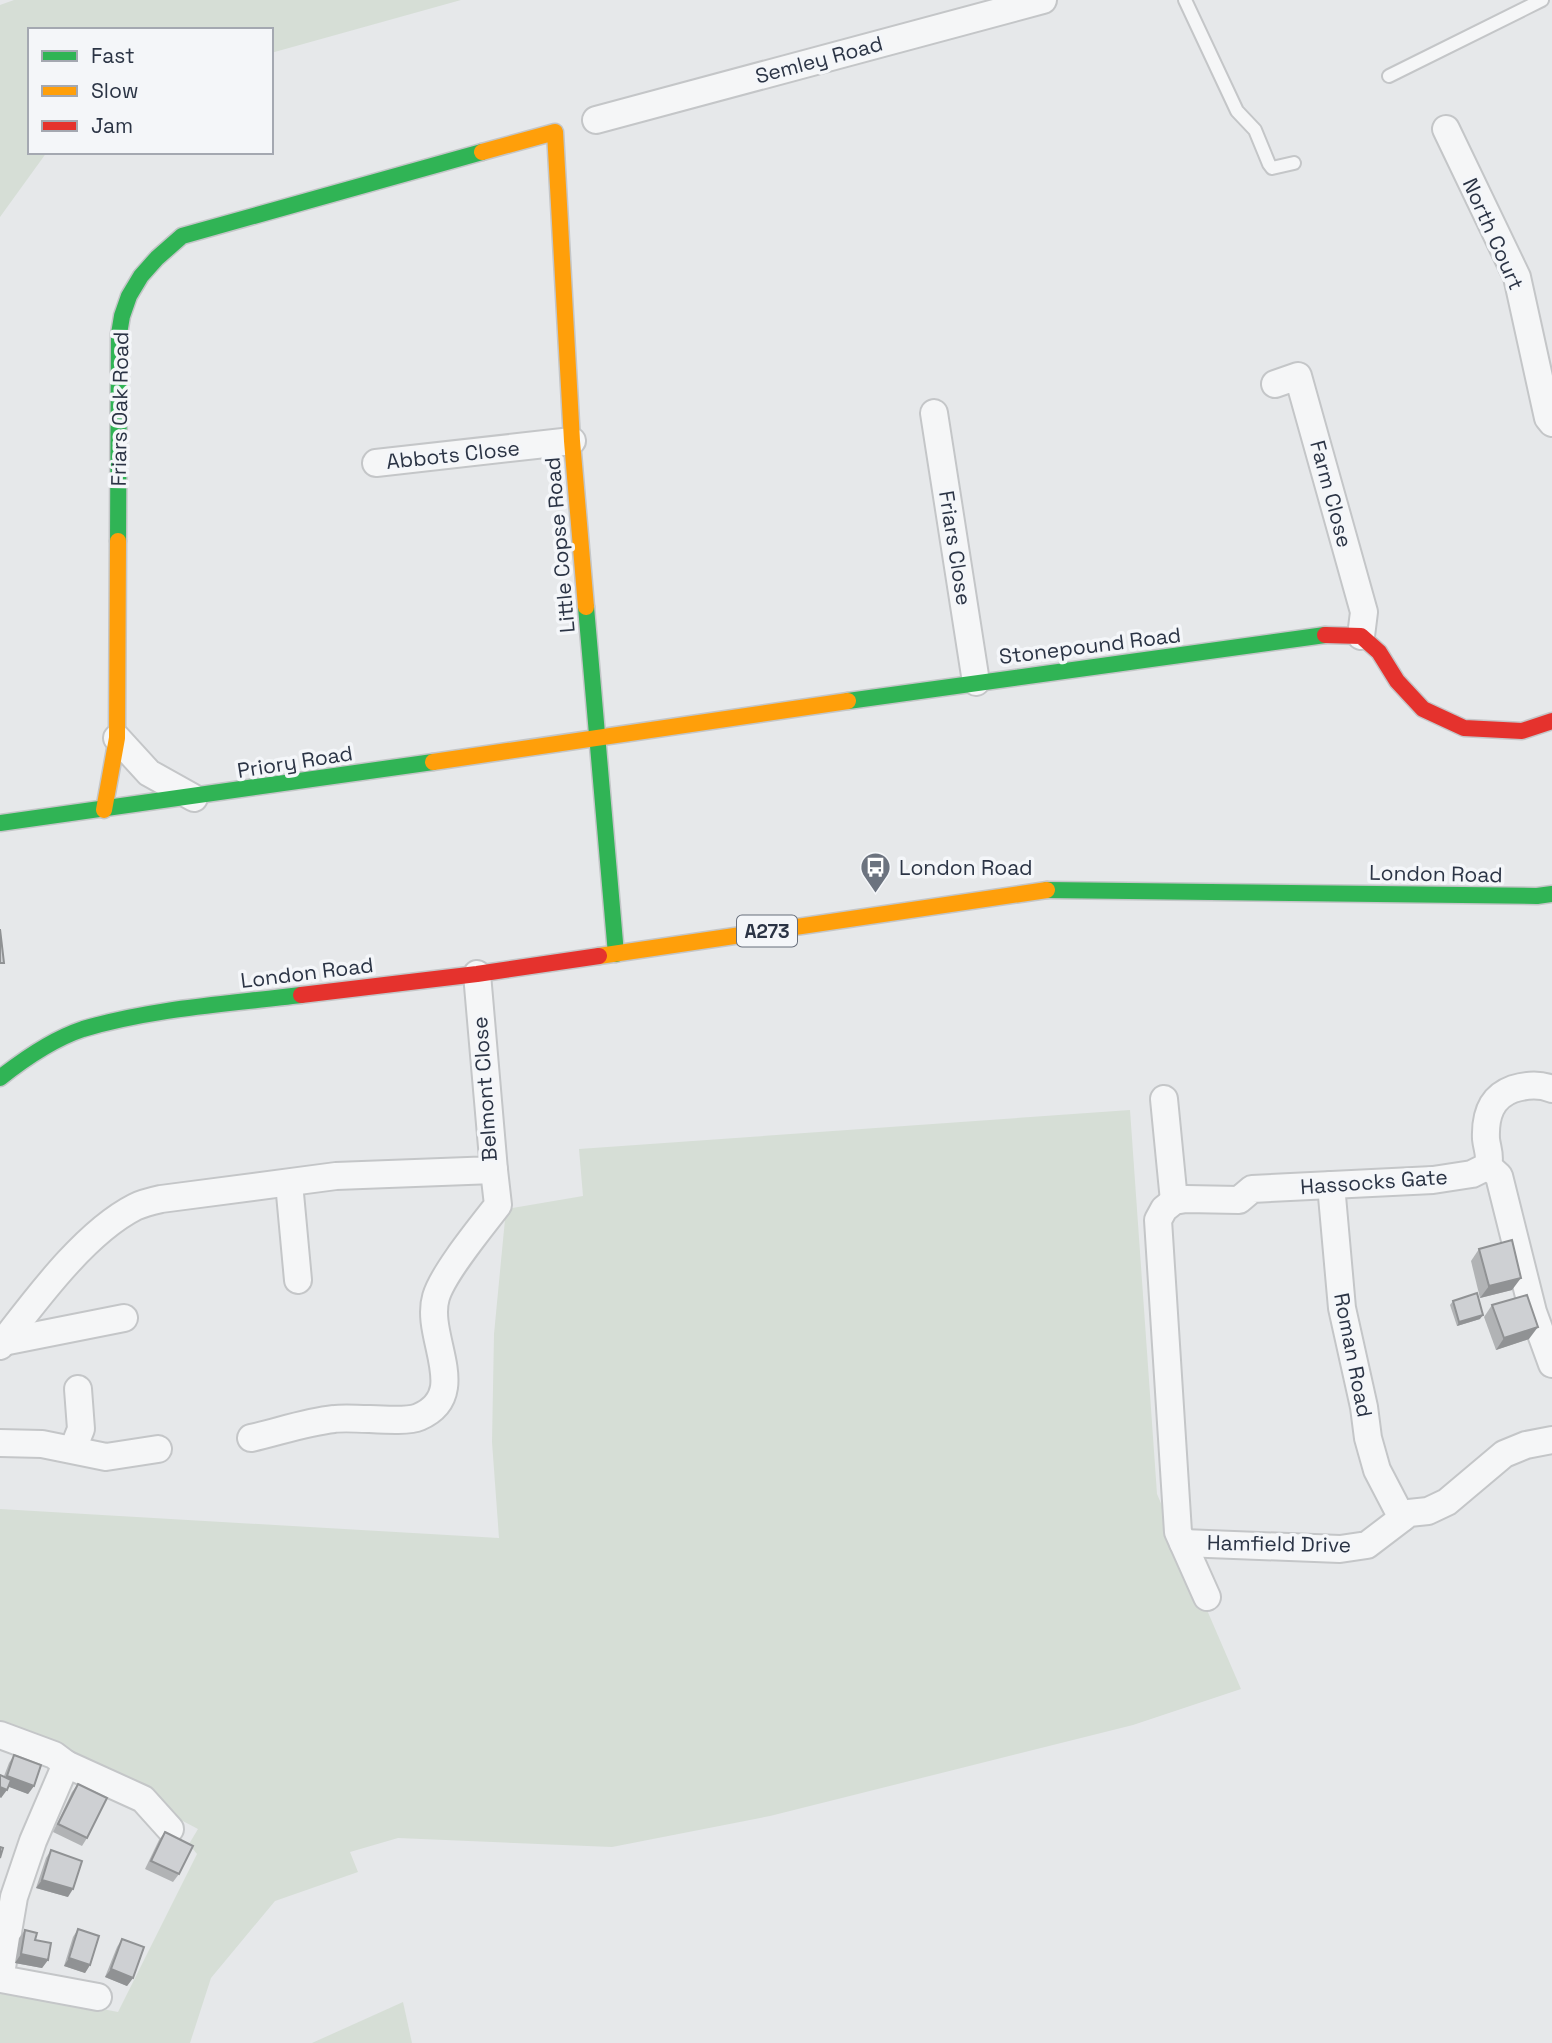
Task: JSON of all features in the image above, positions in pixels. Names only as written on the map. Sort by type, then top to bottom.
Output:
[{"type":"street","name":"Semley Road","points":[[596,120],[1043,0]]},
{"type":"street","name":"North Court","points":[[1446,130],[1517,277],[1548,418],[1552,423]]},
{"type":"street","name":"Little Copse Road","points":[[555,131],[572,441],[616,954]]},
{"type":"street","name":"Friars Oak Road","points":[[104,810],[117,738],[119,334],[125,304],[141,278],[160,253],[182,236],[555,131]]},
{"type":"street","name":"Farm Close","points":[[1275,383],[1298,376],[1364,612],[1362,636]]},
{"type":"street","name":"Friars Close","points":[[934,414],[976,682]]},
{"type":"street","name":"Abbots Close","points":[[376,464],[572,441]]},
{"type":"street","name":"Stonepound Road","points":[[596,737],[1335,634],[1362,636]]},
{"type":"street","points":[[1362,636],[1379,652],[1398,681],[1423,709],[1464,728],[1522,732],[1552,721]]},
{"type":"street","name":"Priory Road","points":[[0,823],[194,798],[596,737]]},
{"type":"street","points":[[117,738],[149,773],[194,798]]},
{"type":"street","name":"London Road","points":[[0,1078],[27,1057],[81,1030],[155,1013],[477,974],[1040,890],[1537,897],[1552,894]]},
{"type":"street","name":"Belmont Close","points":[[2,1344],[72,1257],[135,1207],[161,1199],[337,1176],[494,1170],[477,974]]},
{"type":"street","points":[[1552,1089],[1543,1085],[1521,1086],[1503,1093],[1488,1111],[1486,1140],[1490,1157],[1488,1166],[1499,1176],[1533,1312],[1552,1364]]},
{"type":"street","points":[[1164,1099],[1174,1201],[1164,1209],[1158,1220],[1178,1532],[1207,1597]]},
{"type":"street","name":"Hassocks Gate","points":[[1174,1201],[1239,1199],[1252,1189],[1433,1180],[1472,1174],[1488,1166]]},
{"type":"street","points":[[251,1438],[334,1419],[416,1419],[437,1407],[445,1388],[435,1298],[470,1242],[498,1205],[494,1170]]},
{"type":"street","points":[[289,1183],[298,1280]]},
{"type":"street","name":"Roman Road","points":[[1331,1185],[1342,1308],[1364,1407],[1368,1438],[1377,1470],[1402,1518]]},
{"type":"street","name":"Belmont Close","points":[[2,1344],[124,1318]]},
{"type":"street","points":[[74,1449],[81,1429],[78,1389]]},
{"type":"street","name":"Hamfield Drive","points":[[1182,1543],[1339,1549],[1367,1545],[1409,1513],[1428,1511],[1447,1502],[1504,1454],[1526,1445],[1552,1440]]},
{"type":"street","points":[[0,1443],[42,1444],[106,1457],[158,1449]]},
{"type":"street","points":[[0,1735],[54,1755],[66,1764],[143,1799],[170,1829]]},
{"type":"street","points":[[66,1764],[33,1841],[15,1897],[0,1979],[98,1997]]},
{"type":"lane","points":[[1185,0],[1237,111],[1255,130],[1269,164],[1272,168],[1279,168],[1294,163]]},
{"type":"lane","points":[[1389,76],[1542,0]]},
{"type":"shaded area","points":[[14,0],[461,0],[273,52],[273,28],[28,28],[28,154],[46,154],[0,217],[0,5]]},
{"type":"shaded area","points":[[1130,1110],[1157,1494],[1241,1689],[1133,1725],[770,1816],[612,1847],[398,1838],[350,1852],[358,1872],[275,1901],[211,1978],[190,2043],[0,2043],[0,1989],[118,2012],[197,1854],[189,1844],[198,1829],[0,1725],[0,1509],[499,1538],[492,1442],[494,1334],[506,1209],[583,1196],[579,1149]]},
{"type":"shaded area","points":[[403,2002],[412,2043],[312,2043]]},
{"type":"building","points":[[0,929],[4,963],[0,963]]},
{"type":"building","points":[[1512,1240],[1521,1278],[1489,1286],[1479,1249]]},
{"type":"building","points":[[1477,1293],[1483,1315],[1459,1322],[1453,1301]]},
{"type":"building","points":[[1527,1295],[1538,1327],[1504,1338],[1492,1305]]},
{"type":"building","points":[[14,1755],[41,1765],[34,1786],[7,1776]]},
{"type":"building","points":[[0,1775],[11,1780],[7,1790],[0,1787]]},
{"type":"building","points":[[78,1784],[107,1798],[87,1838],[58,1824]]},
{"type":"building","points":[[165,1832],[193,1846],[179,1874],[151,1861]]},
{"type":"building","points":[[51,1850],[82,1861],[73,1889],[42,1880]]},
{"type":"building","points":[[78,1929],[99,1936],[90,1965],[69,1958]]},
{"type":"building","points":[[25,1930],[37,1933],[35,1940],[51,1943],[48,1960],[21,1954]]},
{"type":"building","points":[[122,1939],[144,1947],[133,1978],[111,1969]]},
{"type":"traffic: fast","points":[[118,541],[119,334],[129,296],[141,276],[157,258],[182,236],[482,152]]},
{"type":"traffic: fast","points":[[586,607],[616,954]]},
{"type":"traffic: fast","points":[[848,701],[1325,635]]},
{"type":"traffic: fast","points":[[0,823],[433,762]]},
{"type":"traffic: fast","points":[[1047,890],[1537,896],[1552,894]]},
{"type":"traffic: fast","points":[[0,1078],[39,1050],[83,1029],[164,1011],[301,995]]},
{"type":"traffic: slow","points":[[482,152],[555,132],[572,441],[586,607]]},
{"type":"traffic: slow","points":[[104,810],[117,738],[118,541]]},
{"type":"traffic: slow","points":[[433,762],[848,701]]},
{"type":"traffic: slow","points":[[599,956],[1047,890]]},
{"type":"traffic: jam","points":[[1325,635],[1361,636],[1379,652],[1397,681],[1423,709],[1464,728],[1522,731],[1552,721]]},
{"type":"traffic: jam","points":[[301,995],[599,956]]},
{"type":"place","name":"London Road","points":[[876,895]]}]
